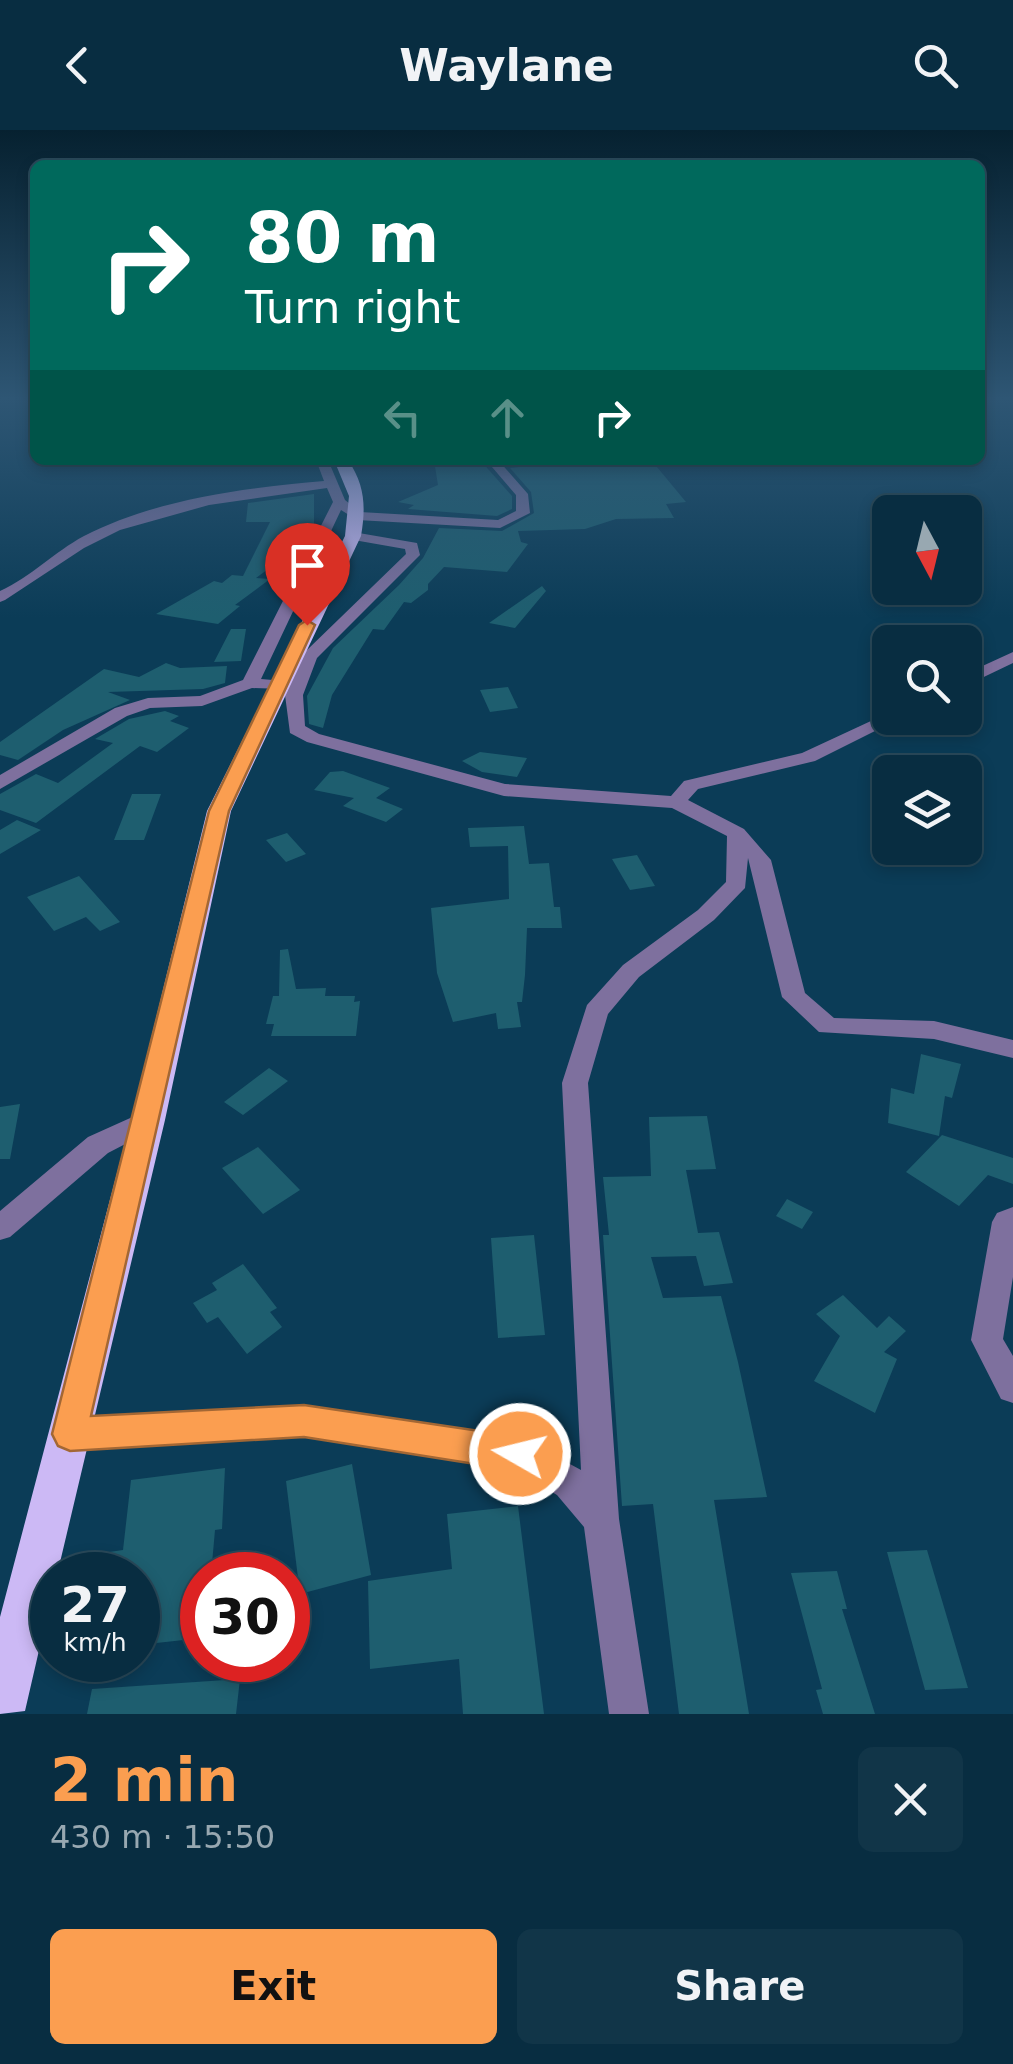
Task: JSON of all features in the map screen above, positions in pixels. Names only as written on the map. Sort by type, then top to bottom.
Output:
[{"type":"highway","points":[[0,1711],[148,1120],[219,811],[264,684],[301,655],[324,566],[350,518],[356,481],[337,472]]},
{"type":"street","points":[[350,518],[500,524],[514,520],[522,513],[522,494],[496,470]]},
{"type":"street","points":[[0,598],[26,586],[91,538],[124,526],[337,472]]},
{"type":"street","points":[[350,518],[412,546],[413,556],[301,655],[294,695],[296,729],[313,738],[504,790],[676,802],[738,834],[760,860],[794,996],[828,1026],[934,1030],[1013,1049]]},
{"type":"street","points":[[0,783],[121,712],[148,703],[202,701],[264,684],[288,600],[324,566]]},
{"type":"street","points":[[982,672],[1013,657]]},
{"type":"street","points":[[676,802],[691,785],[808,758],[872,728]]},
{"type":"street","points":[[630,1714],[601,1520],[576,1083],[596,1011],[631,971],[706,915],[737,883],[738,834]]},
{"type":"street","points":[[0,1228],[98,1146],[148,1120]]},
{"type":"street","points":[[1013,1219],[1006,1222],[987,1340],[1013,1388]]},
{"type":"street","points":[[70,1434],[304,1421],[520,1454],[569,1483],[601,1520]]},
{"type":"building","points":[[436,470],[489,470],[512,496],[512,509],[497,516],[408,509],[414,505],[398,502],[438,485]]},
{"type":"building","points":[[512,470],[659,470],[686,502],[666,504],[674,518],[616,519],[585,529],[518,531],[521,542],[528,544],[507,572],[444,567],[428,584],[428,590],[411,603],[404,602],[384,630],[373,629],[332,695],[323,728],[309,724],[307,696],[333,648],[423,558],[439,528],[502,531],[534,513],[531,492]]},
{"type":"building","points":[[314,494],[314,525],[309,524],[298,541],[291,540],[283,558],[256,578],[270,579],[235,605],[240,606],[218,624],[156,614],[214,581],[222,583],[232,575],[243,576],[270,522],[246,522],[248,503]]},
{"type":"building","points":[[542,586],[546,591],[515,628],[489,623]]},
{"type":"building","points":[[231,629],[246,629],[241,661],[214,662]]},
{"type":"building","points":[[166,663],[180,668],[227,666],[225,683],[203,689],[108,692],[130,700],[63,730],[18,760],[0,755],[0,742],[104,669],[139,677]]},
{"type":"building","points":[[508,687],[518,708],[490,712],[480,690]]},
{"type":"building","points":[[165,711],[179,716],[170,721],[189,728],[157,752],[140,746],[36,823],[0,810],[0,794],[36,774],[58,783],[113,743],[95,739],[129,719]]},
{"type":"building","points":[[480,752],[527,758],[517,777],[482,772],[462,761]]},
{"type":"building","points":[[343,771],[390,788],[376,798],[403,809],[386,822],[343,806],[354,798],[314,790],[330,772]]},
{"type":"building","points":[[132,794],[161,794],[144,840],[114,840]]},
{"type":"building","points":[[17,820],[41,830],[0,854],[0,830]]},
{"type":"building","points":[[524,826],[529,864],[549,863],[554,907],[560,907],[562,928],[527,928],[522,1002],[517,1002],[521,1027],[498,1029],[496,1013],[453,1022],[437,973],[431,908],[509,899],[508,846],[470,847],[468,828]]},
{"type":"building","points":[[287,833],[306,854],[286,862],[266,840]]},
{"type":"building","points":[[637,855],[655,886],[630,890],[612,859]]},
{"type":"building","points":[[79,876],[120,922],[100,931],[86,917],[54,931],[27,897]]},
{"type":"building","points":[[288,949],[296,989],[326,988],[325,996],[355,996],[354,1002],[360,1001],[356,1036],[271,1036],[274,1024],[266,1024],[273,996],[279,996],[280,950]]},
{"type":"building","points":[[921,1054],[961,1064],[952,1098],[945,1096],[939,1136],[888,1123],[891,1088],[914,1094]]},
{"type":"building","points":[[269,1068],[288,1081],[243,1115],[224,1102]]},
{"type":"building","points":[[20,1104],[10,1159],[0,1159],[0,1107]]},
{"type":"building","points":[[707,1116],[716,1169],[686,1170],[698,1233],[719,1232],[733,1283],[704,1286],[696,1256],[651,1257],[663,1298],[721,1296],[767,1497],[714,1500],[749,1714],[679,1714],[653,1504],[622,1506],[603,1235],[609,1235],[603,1177],[651,1176],[649,1117]]},
{"type":"building","points":[[942,1135],[1013,1158],[1013,1184],[988,1175],[959,1206],[906,1172]]},
{"type":"building","points":[[258,1147],[300,1190],[263,1214],[222,1168]]},
{"type":"building","points":[[787,1199],[813,1212],[802,1229],[776,1216]]},
{"type":"building","points":[[534,1235],[545,1335],[498,1338],[491,1238]]},
{"type":"building","points":[[243,1264],[277,1308],[270,1312],[282,1327],[247,1354],[218,1317],[207,1323],[193,1303],[217,1290],[212,1283]]},
{"type":"building","points":[[843,1295],[877,1328],[889,1316],[906,1331],[884,1352],[897,1359],[875,1413],[814,1381],[840,1336],[816,1314]]},
{"type":"building","points":[[352,1464],[371,1575],[310,1591],[310,1552],[295,1552],[286,1481]]},
{"type":"building","points":[[225,1468],[222,1529],[215,1530],[213,1552],[180,1552],[180,1640],[160,1643],[160,1552],[109,1552],[123,1550],[131,1480]]},
{"type":"building","points":[[518,1506],[544,1714],[463,1714],[459,1659],[370,1669],[368,1581],[452,1569],[447,1514]]},
{"type":"building","points":[[927,1550],[968,1688],[925,1690],[887,1552]]},
{"type":"building","points":[[837,1571],[847,1609],[842,1609],[875,1714],[823,1714],[816,1690],[822,1689],[791,1573]]},
{"type":"building","points":[[240,1682],[236,1714],[87,1714],[92,1689]]},
{"type":"route","points":[[307,625],[219,811],[70,1434],[304,1421],[520,1454]]}]
